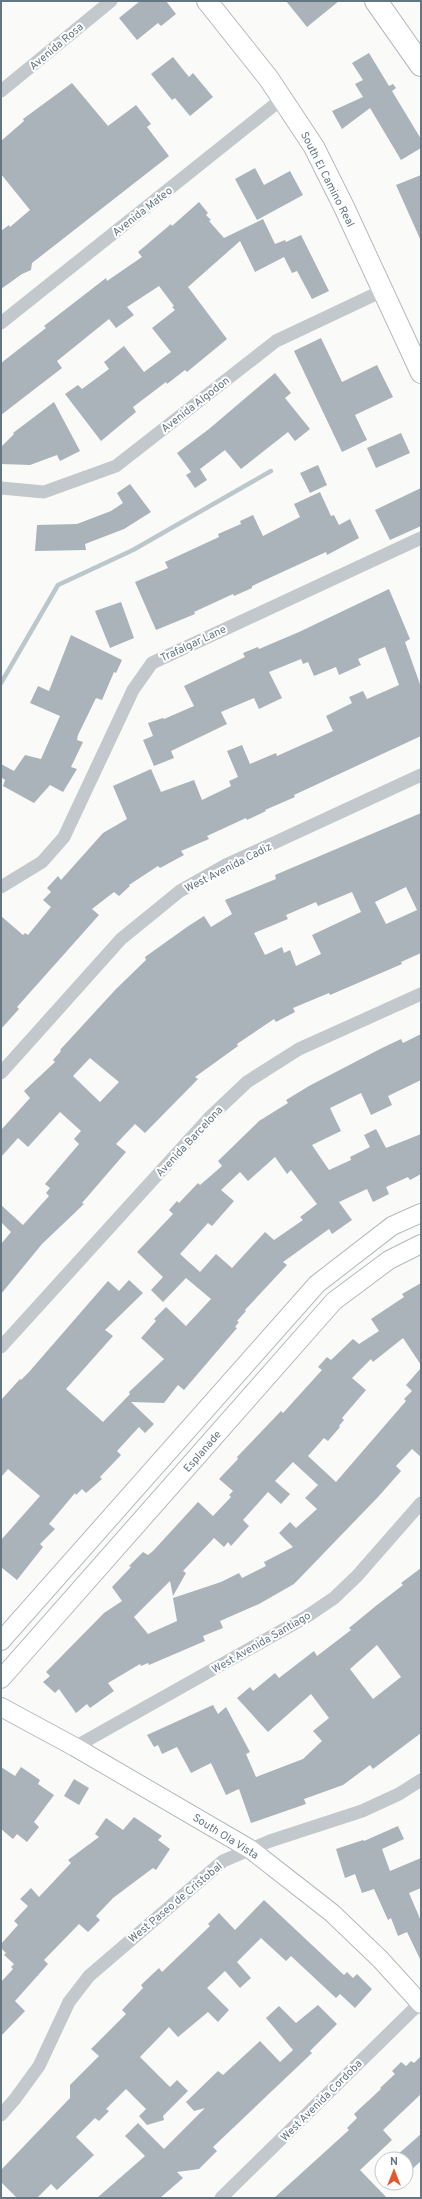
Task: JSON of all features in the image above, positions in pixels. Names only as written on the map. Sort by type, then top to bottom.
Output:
[{"type":"highway","points":[[376,1],[421,65]]},
{"type":"main road","name":"South El Camino Real","points":[[207,1],[283,98],[314,147],[344,206],[421,373]]},
{"type":"street","name":"Avenida Rosa","points":[[1,90],[111,1]]},
{"type":"street","name":"Avenida Mateo","points":[[1,323],[283,98]]},
{"type":"street","name":"Avenida Algodon","points":[[1,488],[44,492],[116,466],[276,341],[382,291]]},
{"type":"street","name":"Trafalgar Lane","points":[[1,888],[42,862],[64,837],[133,690],[152,663],[421,538]]},
{"type":"street","name":"West Avenida Cadiz","points":[[1,1072],[121,939],[180,891],[226,865],[421,775]]},
{"type":"street","name":"Avenida Barcelona","points":[[1,1347],[209,1118],[247,1082],[299,1049],[421,994]]},
{"type":"street","points":[[1,1641],[317,1284],[392,1226],[421,1213]]},
{"type":"street","name":"Esplanade","points":[[1,1679],[334,1301],[389,1260],[421,1244]]},
{"type":"street","points":[[317,1284],[334,1301]]},
{"type":"street","name":"West Avenida Santiago","points":[[75,1747],[306,1617],[334,1598],[358,1576],[421,1503]]},
{"type":"street","points":[[115,1511],[134,1528]]},
{"type":"street","name":"South Ola Vista","points":[[1,1707],[75,1747],[250,1849],[332,1913],[380,1959],[421,2003]]},
{"type":"street","name":"West Paseo de Cristobal","points":[[1,2115],[16,2099],[39,2066],[69,2002],[89,1976],[223,1861],[250,1849],[362,1811],[399,1794],[421,1780]]},
{"type":"street","name":"West Avenida Cordoba","points":[[221,2198],[421,2003]]},
{"type":"building","points":[[140,1],[166,1],[176,14],[161,26],[158,23],[137,40],[119,18]]},
{"type":"building","points":[[286,1],[339,1],[307,27]]},
{"type":"building","points":[[369,53],[389,86],[393,84],[396,88],[392,91],[421,139],[421,148],[401,160],[370,108],[342,129],[332,111],[363,97],[355,84],[363,80],[352,63]]},
{"type":"building","points":[[173,57],[189,77],[193,73],[213,97],[190,116],[175,98],[172,100],[151,74]]},
{"type":"building","points":[[72,83],[108,126],[136,105],[151,124],[147,127],[169,156],[32,263],[31,270],[22,274],[1,289],[1,231],[9,225],[10,227],[30,210],[1,174],[1,141],[24,121],[23,119]]},
{"type":"building","points":[[255,168],[264,185],[290,171],[303,195],[257,220],[235,179]]},
{"type":"building","points":[[421,175],[421,241],[396,185]]},
{"type":"building","points":[[199,202],[208,213],[206,215],[211,220],[209,221],[224,238],[263,219],[275,244],[285,240],[286,242],[301,235],[329,291],[312,299],[297,271],[292,273],[284,257],[255,272],[240,241],[188,287],[227,339],[187,372],[185,370],[167,384],[166,382],[133,407],[136,412],[101,441],[65,394],[78,385],[82,389],[109,369],[104,362],[124,346],[144,372],[171,352],[152,328],[175,310],[172,307],[174,306],[159,286],[127,307],[134,315],[116,328],[109,319],[57,361],[62,368],[1,415],[1,363],[46,328],[44,326],[106,278],[107,281],[142,257],[138,252],[171,224],[172,226]]},
{"type":"building","points":[[321,338],[342,382],[377,365],[393,397],[355,415],[367,440],[342,452],[294,351]]},
{"type":"building","points":[[275,373],[291,393],[285,398],[310,429],[295,441],[288,432],[241,469],[225,450],[200,469],[207,480],[195,488],[186,475],[191,472],[177,453],[209,429]]},
{"type":"building","points":[[54,402],[80,451],[60,461],[57,455],[30,465],[1,464],[2,446],[14,434],[13,433]]},
{"type":"building","points":[[401,433],[410,453],[376,468],[367,448]]},
{"type":"building","points":[[318,465],[327,485],[310,493],[300,473]]},
{"type":"building","points":[[130,484],[151,512],[124,529],[85,544],[86,550],[35,551],[37,525],[77,524],[111,511],[123,503],[117,493]]},
{"type":"building","points":[[421,488],[421,526],[390,540],[375,510]]},
{"type":"building","points":[[320,492],[331,516],[334,515],[339,525],[350,519],[359,538],[327,555],[326,552],[252,586],[252,588],[234,596],[233,594],[194,612],[195,614],[156,630],[135,582],[168,568],[165,562],[219,537],[218,534],[241,524],[240,521],[253,515],[263,536],[300,517],[294,504]]},
{"type":"building","points":[[389,589],[410,639],[405,642],[421,687],[421,736],[294,795],[295,797],[265,810],[266,811],[247,820],[246,818],[207,836],[209,839],[181,851],[184,855],[160,868],[158,866],[129,885],[130,886],[119,896],[114,892],[92,909],[99,915],[17,1007],[19,1009],[1,1029],[1,916],[23,935],[25,933],[28,935],[51,907],[43,900],[51,892],[47,888],[58,876],[61,880],[103,833],[127,819],[113,786],[151,769],[161,792],[194,780],[202,800],[231,786],[229,781],[238,777],[227,751],[242,745],[250,764],[276,753],[277,756],[333,731],[326,716],[352,703],[349,697],[363,691],[367,699],[399,685],[385,647],[358,659],[361,665],[339,675],[336,667],[314,676],[308,662],[303,664],[301,659],[269,672],[282,698],[259,709],[254,698],[221,712],[227,724],[171,751],[174,758],[154,766],[143,740],[153,736],[148,723],[163,718],[164,719],[194,706],[184,686],[245,657],[243,653],[258,647],[259,649],[299,632]]},
{"type":"building","points":[[121,602],[134,638],[110,648],[95,611]]},
{"type":"building","points":[[71,635],[122,660],[116,673],[114,672],[102,700],[96,698],[78,735],[77,740],[83,742],[71,767],[77,769],[63,792],[50,785],[34,803],[3,786],[5,780],[1,777],[1,764],[14,771],[25,755],[41,759],[60,716],[30,703],[38,686],[49,691]]},
{"type":"building","points":[[421,813],[421,953],[401,962],[402,964],[330,995],[329,993],[293,1008],[295,1012],[276,1022],[274,1019],[237,1044],[238,1046],[195,1077],[198,1079],[145,1133],[135,1124],[116,1144],[126,1152],[82,1203],[84,1204],[42,1244],[1,1294],[1,1244],[11,1232],[1,1222],[1,1205],[23,1225],[49,1196],[46,1193],[50,1188],[45,1184],[79,1144],[74,1139],[81,1131],[60,1112],[28,1147],[18,1138],[1,1157],[1,1130],[30,1098],[24,1091],[55,1062],[53,1060],[61,1051],[60,1050],[116,989],[146,960],[145,957],[204,916],[211,927],[232,914],[225,900],[276,879],[275,875]],"holes":[[[406,887],[417,910],[386,924],[375,902]],[[352,892],[361,912],[312,935],[321,954],[296,966],[290,950],[284,953],[282,947],[265,955],[254,933],[288,919],[286,915],[316,902],[318,906]],[[90,1058],[119,1082],[100,1102],[73,1076]]]},
{"type":"building","points":[[421,1034],[421,1080],[388,1096],[392,1105],[371,1115],[361,1093],[330,1108],[341,1131],[312,1145],[329,1170],[351,1160],[350,1157],[370,1147],[364,1135],[376,1129],[386,1148],[421,1134],[421,1174],[410,1180],[408,1177],[386,1187],[389,1194],[373,1202],[367,1189],[339,1202],[352,1220],[332,1234],[329,1229],[283,1262],[287,1265],[245,1310],[246,1311],[237,1321],[239,1322],[235,1327],[237,1328],[184,1390],[178,1385],[164,1403],[131,1402],[154,1424],[145,1433],[139,1427],[117,1451],[121,1455],[100,1477],[102,1479],[86,1493],[82,1489],[76,1495],[75,1493],[49,1524],[55,1529],[40,1544],[43,1547],[17,1580],[1,1567],[1,1540],[40,1496],[8,1469],[1,1477],[1,1400],[20,1379],[21,1380],[29,1372],[108,1281],[119,1291],[129,1280],[143,1293],[105,1330],[113,1336],[66,1389],[103,1422],[130,1394],[129,1392],[164,1359],[141,1338],[156,1321],[154,1319],[166,1307],[186,1326],[211,1299],[186,1278],[163,1302],[151,1290],[163,1277],[137,1252],[173,1214],[169,1210],[177,1201],[179,1203],[198,1183],[200,1185],[222,1166],[218,1161],[259,1121],[288,1103],[286,1100],[309,1086],[380,1049],[401,1039],[403,1043]],"holes":[[[275,1157],[287,1174],[291,1170],[317,1204],[300,1217],[303,1220],[274,1240],[265,1232],[232,1268],[216,1254],[200,1272],[180,1254],[208,1223],[212,1226],[234,1201],[221,1190],[240,1172],[248,1181]]]},
{"type":"building","points":[[421,1283],[421,1365],[403,1338],[373,1362],[371,1359],[352,1378],[366,1390],[342,1418],[344,1420],[339,1426],[340,1427],[328,1441],[324,1438],[308,1456],[336,1482],[406,1401],[404,1399],[412,1391],[406,1385],[421,1368],[421,1457],[412,1449],[396,1466],[401,1471],[294,1584],[259,1604],[220,1621],[223,1628],[203,1636],[205,1641],[149,1665],[148,1663],[141,1666],[140,1664],[108,1683],[114,1691],[90,1708],[87,1704],[76,1713],[59,1689],[55,1693],[43,1682],[50,1676],[46,1672],[104,1613],[122,1601],[112,1587],[143,1552],[148,1555],[153,1551],[198,1502],[213,1516],[231,1497],[229,1495],[233,1491],[219,1479],[238,1459],[237,1457],[281,1411],[283,1413],[322,1370],[318,1367],[327,1357],[331,1360],[353,1339],[359,1344],[379,1331],[371,1319],[404,1297],[402,1294]],"holes":[[[293,1462],[318,1485],[305,1498],[317,1509],[296,1528],[290,1522],[279,1533],[293,1547],[264,1562],[266,1566],[242,1578],[239,1573],[221,1582],[173,1598],[177,1621],[148,1634],[134,1617],[170,1581],[173,1596],[186,1573],[183,1571],[214,1538],[224,1547],[228,1542],[231,1546],[249,1526],[243,1520],[268,1492],[281,1504],[290,1494],[275,1481]]]},
{"type":"building","points":[[421,1568],[421,1733],[373,1769],[370,1765],[343,1785],[304,1799],[306,1804],[251,1823],[239,1789],[226,1795],[211,1763],[191,1773],[177,1747],[162,1754],[158,1745],[154,1747],[147,1735],[213,1705],[218,1714],[226,1707],[250,1752],[246,1754],[256,1777],[303,1759],[322,1741],[313,1731],[329,1718],[311,1694],[268,1732],[237,1698],[250,1687],[253,1691],[275,1673],[279,1678],[314,1651],[317,1656],[351,1630],[349,1628],[403,1585],[401,1583]],"holes":[[[377,1645],[401,1677],[373,1699],[350,1669]]]},
{"type":"building","points":[[1,1767],[15,1776],[21,1767],[40,1780],[38,1784],[54,1795],[34,1822],[39,1827],[27,1842],[17,1834],[13,1839],[1,1829]]},
{"type":"building","points":[[74,1779],[89,1788],[79,1805],[64,1796]]},
{"type":"building","points":[[134,1817],[162,1836],[158,1840],[170,1849],[156,1870],[153,1868],[113,1898],[96,1916],[100,1920],[88,1932],[79,1924],[44,1960],[48,1964],[15,2001],[25,2011],[1,2036],[1,1982],[13,1969],[11,1967],[14,1964],[4,1955],[6,1953],[1,1948],[1,1944],[18,1925],[14,1921],[28,1906],[20,1899],[31,1888],[39,1897],[71,1863],[68,1860],[99,1837],[95,1834],[106,1818],[123,1830]]},
{"type":"building","points":[[398,1826],[404,1839],[382,1849],[390,1871],[421,1858],[421,1888],[409,1893],[421,1921],[421,1961],[407,1932],[398,1936],[391,1918],[388,1920],[374,1889],[362,1893],[355,1874],[345,1878],[336,1849],[363,1840],[364,1841]]},
{"type":"building","points":[[264,1900],[344,1975],[347,1972],[353,1978],[357,1974],[372,1989],[355,2008],[340,1994],[336,1998],[291,1956],[286,1961],[261,1938],[237,1962],[251,1978],[240,1988],[225,1971],[207,1988],[229,2010],[218,2022],[208,2012],[178,2037],[169,2027],[140,2057],[170,2087],[177,2080],[188,2091],[163,2116],[164,2120],[147,2125],[139,2116],[146,2109],[126,2089],[106,2109],[109,2111],[99,2121],[95,2118],[76,2137],[94,2155],[57,2190],[51,2184],[37,2198],[17,2198],[1,2182],[1,2170],[70,2098],[70,2085],[99,2056],[91,2049],[126,2014],[122,2010],[143,1988],[141,1985],[159,1968],[162,1972],[210,1926],[208,1924],[219,1913],[235,1930]]},
{"type":"building","points":[[318,2005],[337,2024],[310,2051],[312,2053],[213,2147],[217,2151],[199,2169],[177,2172],[183,2178],[160,2198],[97,2198],[145,2156],[125,2136],[138,2123],[164,2149],[205,2108],[194,2111],[186,2102],[218,2071],[223,2075],[260,2041],[280,2062],[293,2050],[266,2018],[279,2006],[296,2023]]},
{"type":"building","points":[[421,2056],[421,2094],[383,2130],[392,2140],[380,2151],[374,2151],[374,2157],[360,2170],[374,2185],[374,2191],[380,2191],[387,2198],[274,2198],[349,2130],[347,2128],[357,2118],[354,2114],[395,2074],[392,2071],[401,2062],[406,2066],[411,2061],[414,2063]]},
{"type":"building","points":[[421,2134],[421,2161],[414,2167],[414,2151],[402,2151]]},
{"type":"waterway","points":[[1,683],[58,585],[133,550],[271,471]]}]
